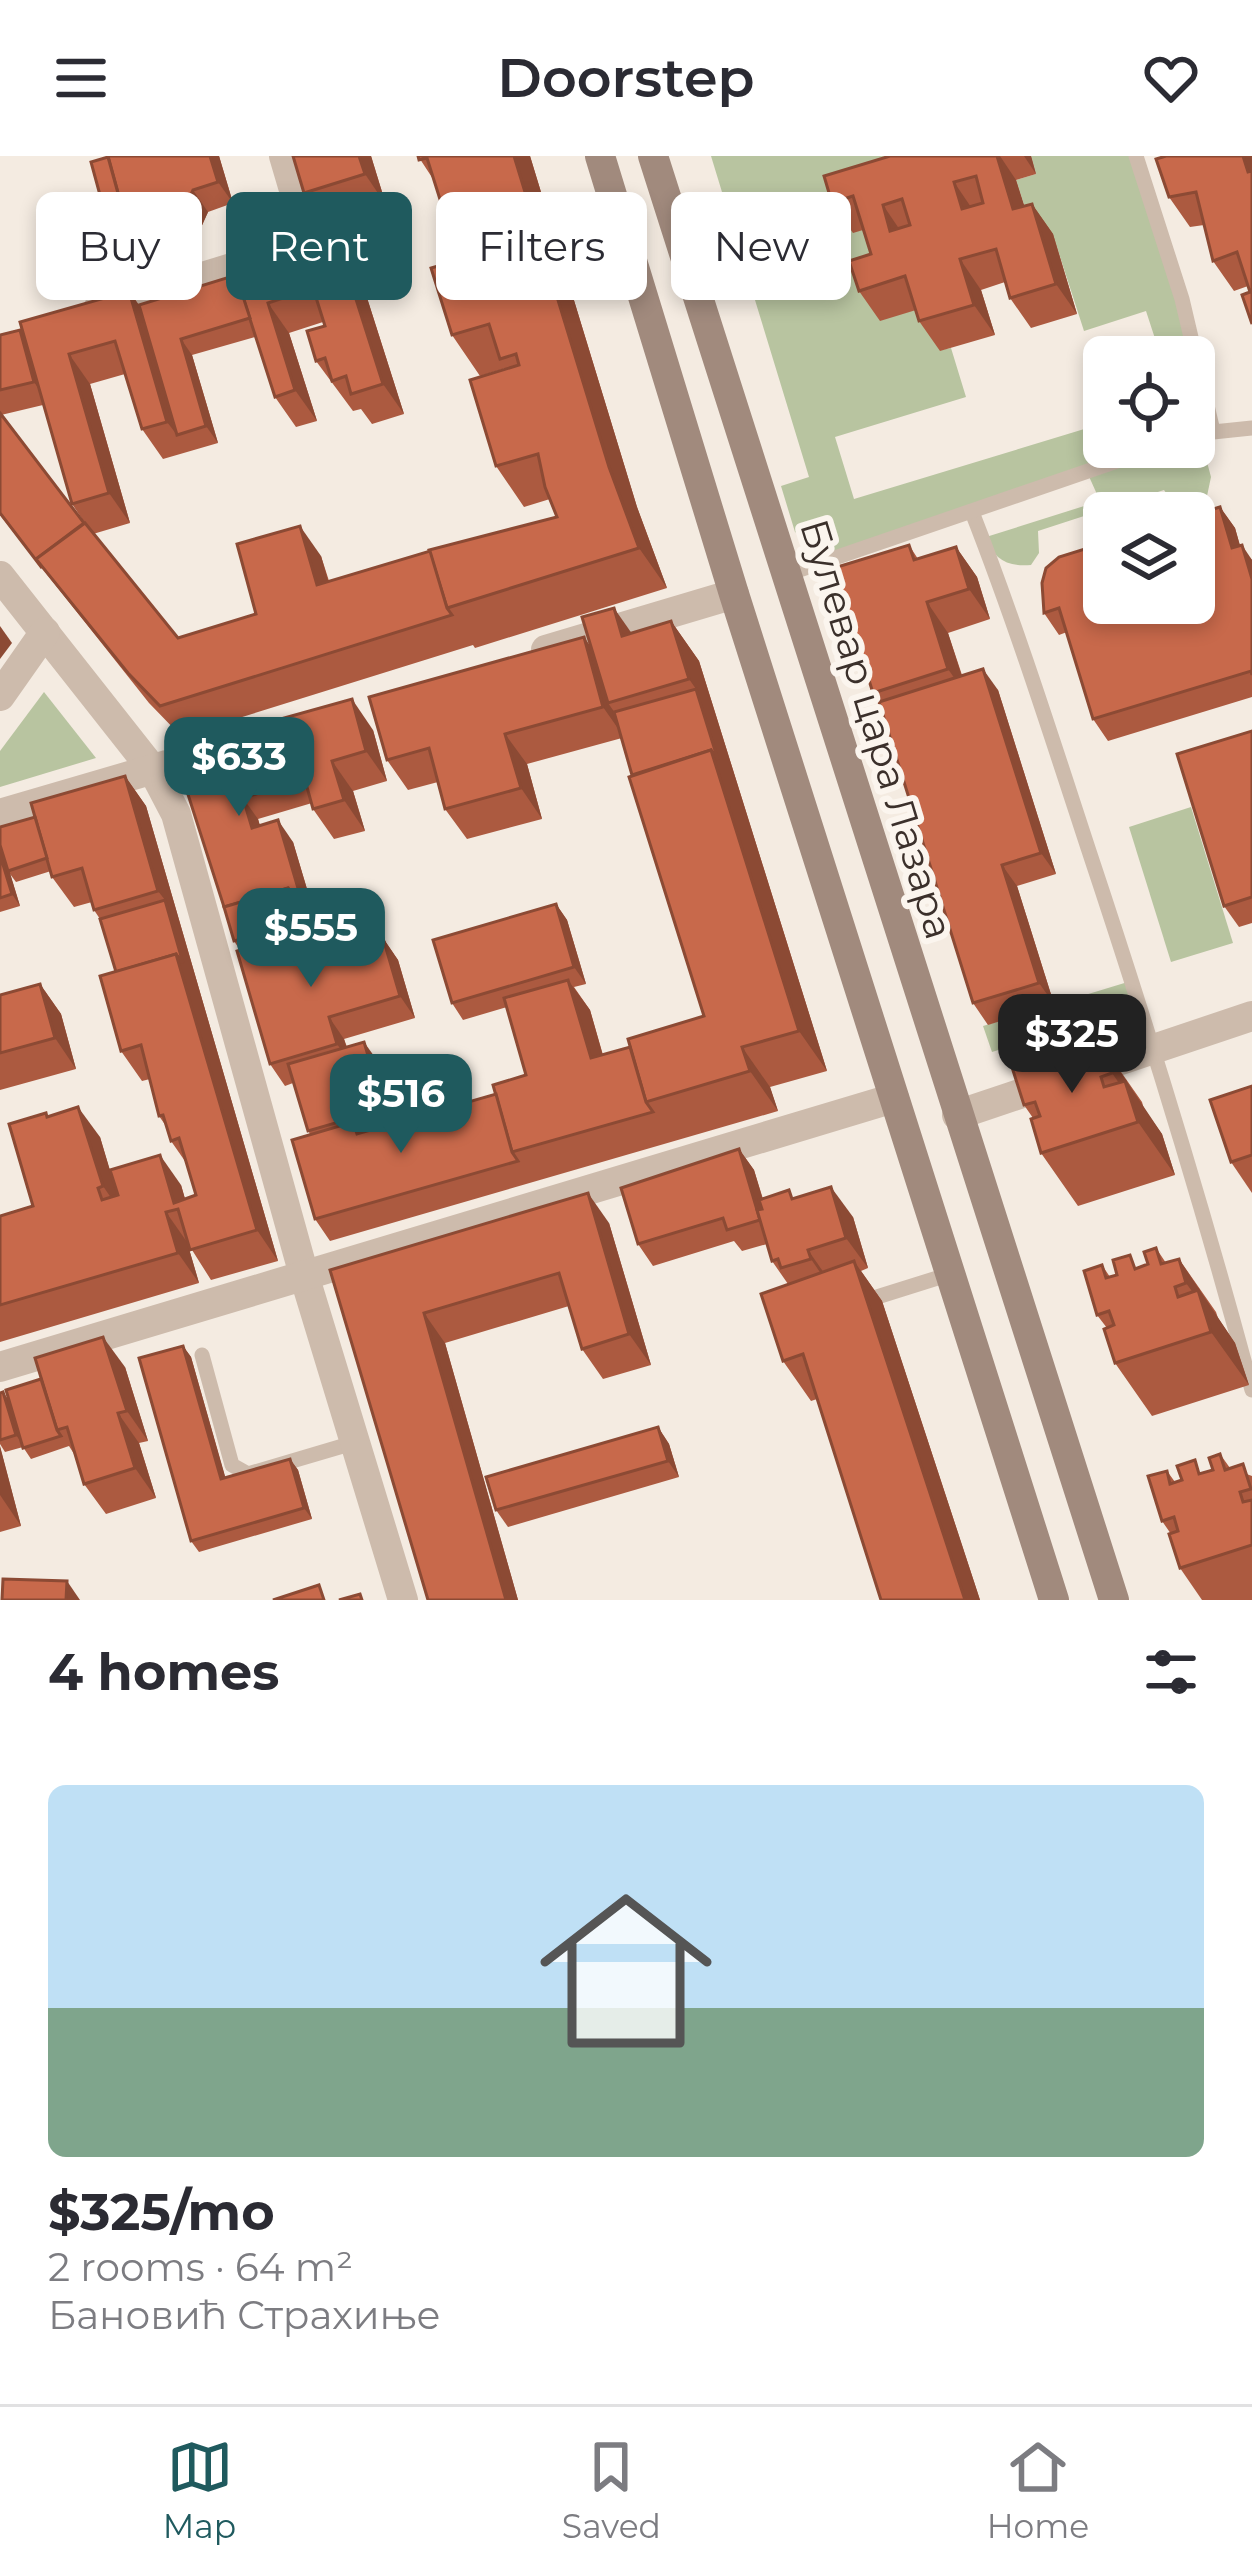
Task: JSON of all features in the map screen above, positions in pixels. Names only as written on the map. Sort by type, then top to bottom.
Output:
[{"type":"main road","points":[[600,156],[1054,1600]]},
{"type":"main road","name":"Булевар цара Лазара","points":[[653,156],[1114,1600]]},
{"type":"street","points":[[66,319],[310,244],[284,156]]},
{"type":"street","points":[[0,576],[153,770],[176,814],[304,1275],[403,1600]]},
{"type":"street","points":[[522,658],[734,594]]},
{"type":"street","points":[[0,696],[45,632]]},
{"type":"street","points":[[0,814],[202,754]]},
{"type":"street","points":[[957,1115],[1252,1016]]},
{"type":"street","points":[[0,1367],[894,1098]]},
{"type":"lane","points":[[1136,156],[1191,336]]},
{"type":"lane","points":[[1215,430],[1252,428]]},
{"type":"lane","points":[[788,574],[1097,468]]},
{"type":"lane","points":[[972,512],[1010,608],[1154,1050],[1252,1390]]},
{"type":"lane","points":[[834,1310],[950,1274]]},
{"type":"lane","points":[[202,1355],[232,1465],[239,1472],[248,1474],[353,1443]]},
{"type":"green space","points":[[711,156],[906,156],[914,185],[851,205],[851,192],[722,192]]},
{"type":"green space","points":[[1031,156],[1136,156],[1191,336],[1154,336],[1146,311],[1084,331],[1053,235],[1035,239],[1016,180],[1036,174]]},
{"type":"green space","points":[[851,226],[853,232],[874,226],[892,285],[871,291],[880,320],[927,306],[940,350],[951,348],[966,397],[835,437],[854,499],[1083,429],[1083,468],[1209,468],[1211,477],[1208,492],[1096,492],[1087,472],[836,557],[795,532],[781,486],[809,477],[755,300],[851,300]]},
{"type":"green space","points":[[1083,506],[1083,516],[1038,531],[1039,553],[1031,565],[1002,560],[986,537]]},
{"type":"green space","points":[[44,692],[96,758],[0,787],[0,751]]},
{"type":"green space","points":[[1191,807],[1233,943],[1171,962],[1129,827]]},
{"type":"green space","points":[[1131,981],[1154,1050],[1107,1066],[1093,1020],[992,1052],[983,1026]]},
{"type":"building","points":[[108,156],[210,156],[218,182],[192,192],[118,192]]},
{"type":"building","points":[[293,156],[359,156],[365,174],[304,192]]},
{"type":"building","points":[[418,156],[514,156],[525,192],[438,192],[427,158],[419,160]]},
{"type":"building","points":[[890,156],[997,156],[1013,209],[1032,204],[1056,284],[1010,298],[996,249],[960,259],[974,305],[919,321],[905,276],[859,291],[851,260],[871,254],[851,192],[829,192],[824,176]],"holes":[[[976,176],[983,203],[962,209],[954,182]],[[902,199],[910,225],[890,231],[883,205]]]},
{"type":"building","points":[[1243,156],[1248,172],[1252,171],[1252,324],[1242,295],[1250,292],[1237,252],[1213,261],[1196,192],[1169,197],[1156,159]]},
{"type":"building","points":[[108,157],[118,192],[99,192],[91,162]]},
{"type":"building","points":[[226,278],[226,300],[244,300],[250,318],[181,339],[206,426],[177,435],[139,305],[155,300],[202,300],[202,286]]},
{"type":"building","points":[[97,300],[132,300],[167,422],[142,429],[115,341],[69,354],[109,493],[72,504],[20,322]]},
{"type":"building","points":[[244,300],[277,300],[268,303],[295,390],[275,397]]},
{"type":"building","points":[[317,300],[356,300],[383,384],[351,394],[346,376],[332,381],[325,358],[316,361],[307,331],[325,326]]},
{"type":"building","points":[[441,300],[558,300],[639,548],[447,608],[429,550],[557,517],[538,454],[496,466],[470,380],[519,365],[516,354],[500,359],[489,324],[452,335]]},
{"type":"building","points":[[20,330],[34,382],[0,390],[0,335]]},
{"type":"building","points":[[0,413],[84,523],[36,559],[42,568],[0,513]]},
{"type":"building","points":[[1220,507],[1232,548],[1242,545],[1252,579],[1252,675],[1251,671],[1093,719],[1059,608],[1044,613],[1046,568],[1059,557],[1083,550],[1083,624],[1215,624],[1215,509]]},
{"type":"building","points":[[85,523],[178,638],[256,614],[237,544],[300,526],[317,585],[430,551],[452,615],[160,706],[36,559]]},
{"type":"building","points":[[909,545],[914,560],[956,547],[969,589],[927,602],[948,669],[873,693],[834,568]]},
{"type":"building","points":[[614,608],[622,636],[671,621],[689,679],[608,703],[582,617]]},
{"type":"building","points":[[584,637],[603,707],[505,734],[521,788],[445,809],[429,748],[387,760],[369,697]]},
{"type":"building","points":[[983,669],[1041,853],[1002,865],[1039,983],[973,1003],[879,702]]},
{"type":"building","points":[[696,689],[718,760],[711,750],[632,775],[614,712]]},
{"type":"building","points":[[352,699],[366,751],[332,761],[344,800],[313,809],[302,769],[282,775],[266,723]]},
{"type":"building","points":[[1252,731],[1252,897],[1224,906],[1177,754]]},
{"type":"building","points":[[269,733],[288,784],[243,798],[252,828],[278,820],[300,895],[288,888],[224,907],[177,760]]},
{"type":"building","points":[[711,750],[799,1031],[742,1047],[750,1071],[646,1102],[628,1039],[704,1016],[629,777]]},
{"type":"building","points":[[125,776],[158,891],[94,910],[82,868],[52,877],[31,803]]},
{"type":"building","points":[[35,817],[47,858],[8,871],[0,827]]},
{"type":"building","points":[[0,855],[12,894],[0,898]]},
{"type":"building","points":[[288,888],[298,922],[234,941],[224,907]]},
{"type":"building","points":[[165,900],[183,963],[176,954],[116,972],[100,919]]},
{"type":"building","points":[[556,904],[574,967],[452,1003],[433,940]]},
{"type":"building","points":[[304,931],[313,959],[383,938],[400,996],[329,1017],[337,1044],[270,1064],[237,951]]},
{"type":"building","points":[[176,954],[257,1230],[190,1250],[178,1209],[166,1212],[178,1253],[0,1305],[0,1216],[33,1206],[9,1124],[78,1107],[103,1186],[98,1188],[102,1200],[118,1195],[110,1170],[160,1155],[174,1203],[196,1195],[179,1138],[171,1141],[163,1115],[159,1116],[141,1045],[121,1051],[100,976]]},
{"type":"building","points":[[568,980],[591,1058],[630,1047],[653,1112],[512,1152],[493,1085],[526,1075],[504,998]]},
{"type":"building","points":[[40,984],[55,1038],[0,1053],[0,995]]},
{"type":"building","points":[[1082,1039],[1087,1054],[1105,1049],[1112,1073],[1101,1077],[1104,1087],[1125,1081],[1138,1122],[1041,1153],[1031,1119],[1040,1116],[1035,1102],[1024,1105],[1010,1061],[1028,1055],[1032,1068],[1043,1065],[1039,1050],[1056,1045],[1061,1059],[1074,1055],[1071,1042]]},
{"type":"building","points":[[364,1042],[384,1109],[308,1131],[288,1064]]},
{"type":"building","points":[[1252,1086],[1252,1155],[1231,1162],[1210,1100]]},
{"type":"building","points":[[496,1094],[518,1161],[315,1219],[292,1140],[353,1122],[357,1134]]},
{"type":"building","points":[[739,1149],[760,1220],[727,1230],[723,1218],[638,1244],[621,1188]]},
{"type":"building","points":[[831,1187],[846,1238],[808,1250],[811,1259],[781,1268],[778,1259],[772,1261],[757,1210],[762,1209],[759,1200],[789,1190],[792,1199]]},
{"type":"building","points":[[588,1193],[629,1334],[582,1349],[559,1273],[424,1313],[506,1600],[428,1600],[330,1270]]},
{"type":"building","points":[[1156,1248],[1161,1264],[1179,1259],[1186,1283],[1175,1287],[1178,1297],[1198,1290],[1211,1332],[1115,1363],[1104,1329],[1114,1325],[1109,1311],[1097,1315],[1084,1271],[1102,1265],[1106,1278],[1117,1275],[1113,1260],[1130,1255],[1135,1269],[1148,1264],[1144,1252]]},
{"type":"building","points":[[854,1261],[965,1600],[881,1600],[803,1354],[783,1361],[761,1294]]},
{"type":"building","points":[[103,1337],[127,1411],[118,1413],[135,1468],[84,1484],[67,1427],[57,1430],[35,1358]]},
{"type":"building","points":[[183,1346],[221,1479],[290,1459],[304,1508],[191,1541],[139,1358]]},
{"type":"building","points":[[41,1379],[61,1436],[23,1448],[6,1390]]},
{"type":"building","points":[[0,1393],[16,1435],[0,1440]]},
{"type":"building","points":[[658,1427],[668,1461],[496,1510],[486,1477]]},
{"type":"building","points":[[1220,1454],[1225,1470],[1243,1464],[1251,1489],[1240,1492],[1243,1502],[1252,1500],[1252,1545],[1180,1568],[1169,1534],[1178,1531],[1174,1517],[1162,1521],[1148,1476],[1167,1471],[1170,1484],[1182,1480],[1177,1466],[1195,1460],[1199,1474],[1213,1470],[1209,1458]]},
{"type":"building","points":[[3,1579],[67,1581],[66,1600],[2,1600]]},
{"type":"building","points":[[319,1585],[324,1600],[273,1600]]}]
